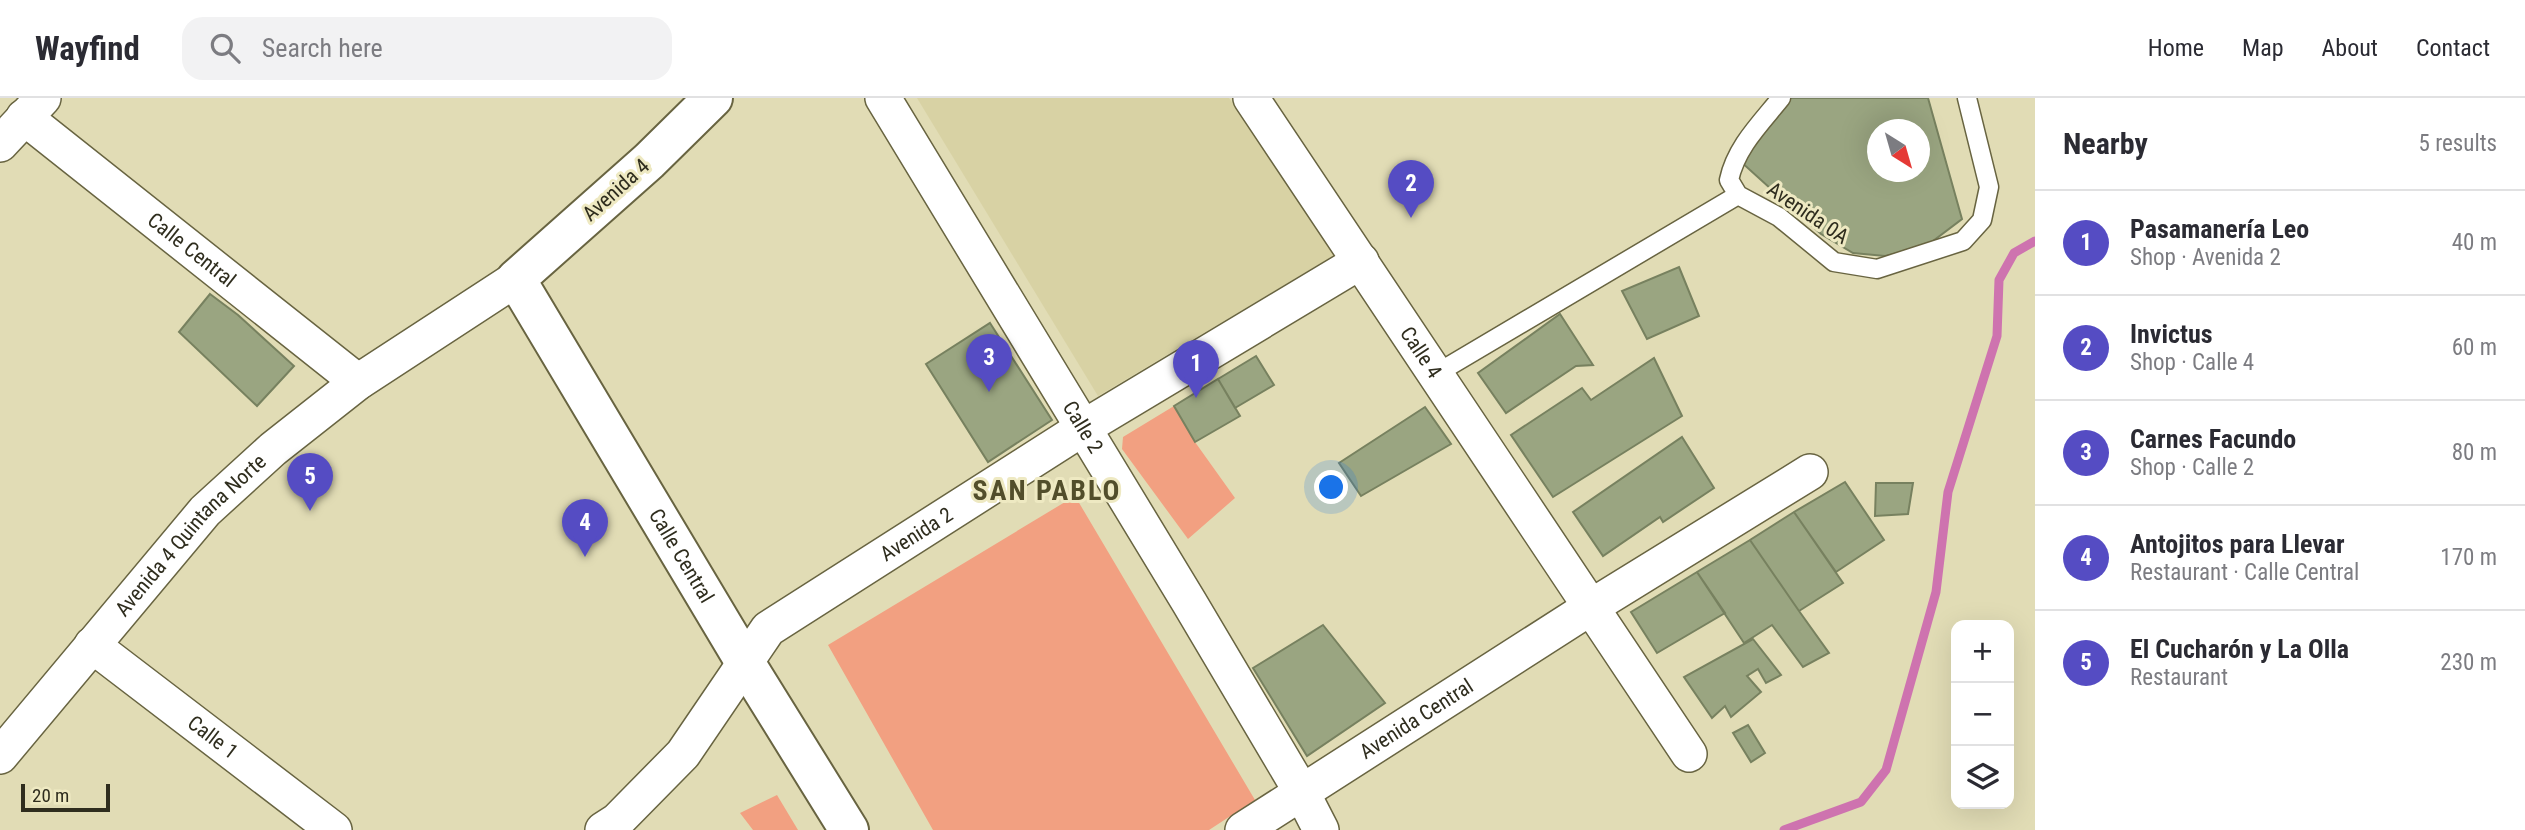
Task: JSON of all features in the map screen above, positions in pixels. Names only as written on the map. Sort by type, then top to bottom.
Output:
[{"type":"main road","name":"Avenida 4","points":[[516,279],[649,160],[713,98]]},
{"type":"main road","name":"Calle Central","points":[[516,279],[746,664],[849,830]]},
{"type":"street","name":"Calle 2","points":[[883,98],[1301,791],[1321,830]]},
{"type":"street","name":"Calle 4","points":[[1251,98],[1689,754]]},
{"type":"street","points":[[0,144],[34,107]]},
{"type":"street","name":"Calle Central","points":[[34,107],[358,382]]},
{"type":"street","name":"Avenida 2","points":[[603,830],[617,821],[683,754],[768,629],[1083,428],[1361,261]]},
{"type":"street","name":"Avenida 4 Quintana Norte","points":[[0,756],[205,511],[273,449],[358,382],[516,279]]},
{"type":"street","name":"Avenida Central","points":[[1243,830],[1591,607],[1810,472]]},
{"type":"street","name":"Calle 1","points":[[92,645],[334,830]]},
{"type":"lane","points":[[1738,195],[1729,180],[1736,158],[1741,147],[1781,98]]},
{"type":"lane","name":"Avenida 0A","points":[[1434,375],[1738,195],[1779,217],[1834,262],[1877,270],[1963,241],[1982,220],[1989,187],[1966,98]]},
{"type":"shaded area","points":[[917,98],[1229,98],[1336,254],[1098,396]]},
{"type":"shaded area","points":[[1174,406],[1195,442],[1235,498],[1188,539],[1122,449],[1123,437]]},
{"type":"shaded area","points":[[1075,496],[1255,800],[1209,830],[933,830],[828,645]]},
{"type":"shaded area","points":[[777,795],[798,830],[753,830],[740,813]]},
{"type":"building","points":[[1789,98],[1928,98],[1962,219],[1925,247],[1885,256],[1853,253],[1821,234],[1740,161]]},
{"type":"building","points":[[1679,267],[1699,316],[1647,339],[1622,291]]},
{"type":"building","points":[[210,294],[238,315],[294,366],[257,406],[179,332]]},
{"type":"building","points":[[1560,314],[1593,365],[1576,366],[1506,413],[1478,373]]},
{"type":"building","points":[[990,323],[1052,420],[988,462],[926,364]]},
{"type":"building","points":[[1256,356],[1274,385],[1235,408],[1218,379]]},
{"type":"building","points":[[1654,358],[1682,416],[1553,497],[1511,435],[1582,388],[1591,400]]},
{"type":"building","points":[[1218,379],[1240,416],[1195,442],[1174,406]]},
{"type":"building","points":[[1425,407],[1451,444],[1361,496],[1339,463]]},
{"type":"building","points":[[1682,437],[1714,488],[1663,522],[1660,517],[1603,556],[1573,512]]},
{"type":"building","points":[[1845,482],[1884,540],[1836,572],[1794,512]]},
{"type":"building","points":[[1876,483],[1913,483],[1908,514],[1875,516]]},
{"type":"building","points":[[1794,512],[1843,583],[1799,611],[1750,540]]},
{"type":"building","points":[[1750,540],[1829,653],[1803,667],[1772,625],[1744,643],[1697,572]]},
{"type":"building","points":[[1697,572],[1725,613],[1657,653],[1631,612]]},
{"type":"building","points":[[1323,625],[1385,703],[1307,756],[1253,668]]},
{"type":"building","points":[[1753,639],[1781,675],[1766,683],[1758,669],[1747,676],[1761,692],[1731,717],[1725,706],[1712,718],[1684,677]]},
{"type":"building","points":[[1748,725],[1765,753],[1751,762],[1733,733]]},
{"type":"waterway","points":[[1784,830],[1861,802],[1886,770],[1936,592],[1948,492],[1997,336],[1999,280],[2014,253],[2035,241]]},
{"type":"place","name":"Invictus","points":[[1411,218]]},
{"type":"place","name":"Carnes Facundo","points":[[989,392]]},
{"type":"place","name":"Pasamanería Leo","points":[[1196,398]]},
{"type":"place","name":"El Cucharón y La Olla","points":[[310,511]]},
{"type":"place","name":"Antojitos para Llevar","points":[[585,557]]},
{"type":"district","name":"SAN PABLO","points":[[1047,490]]}]
